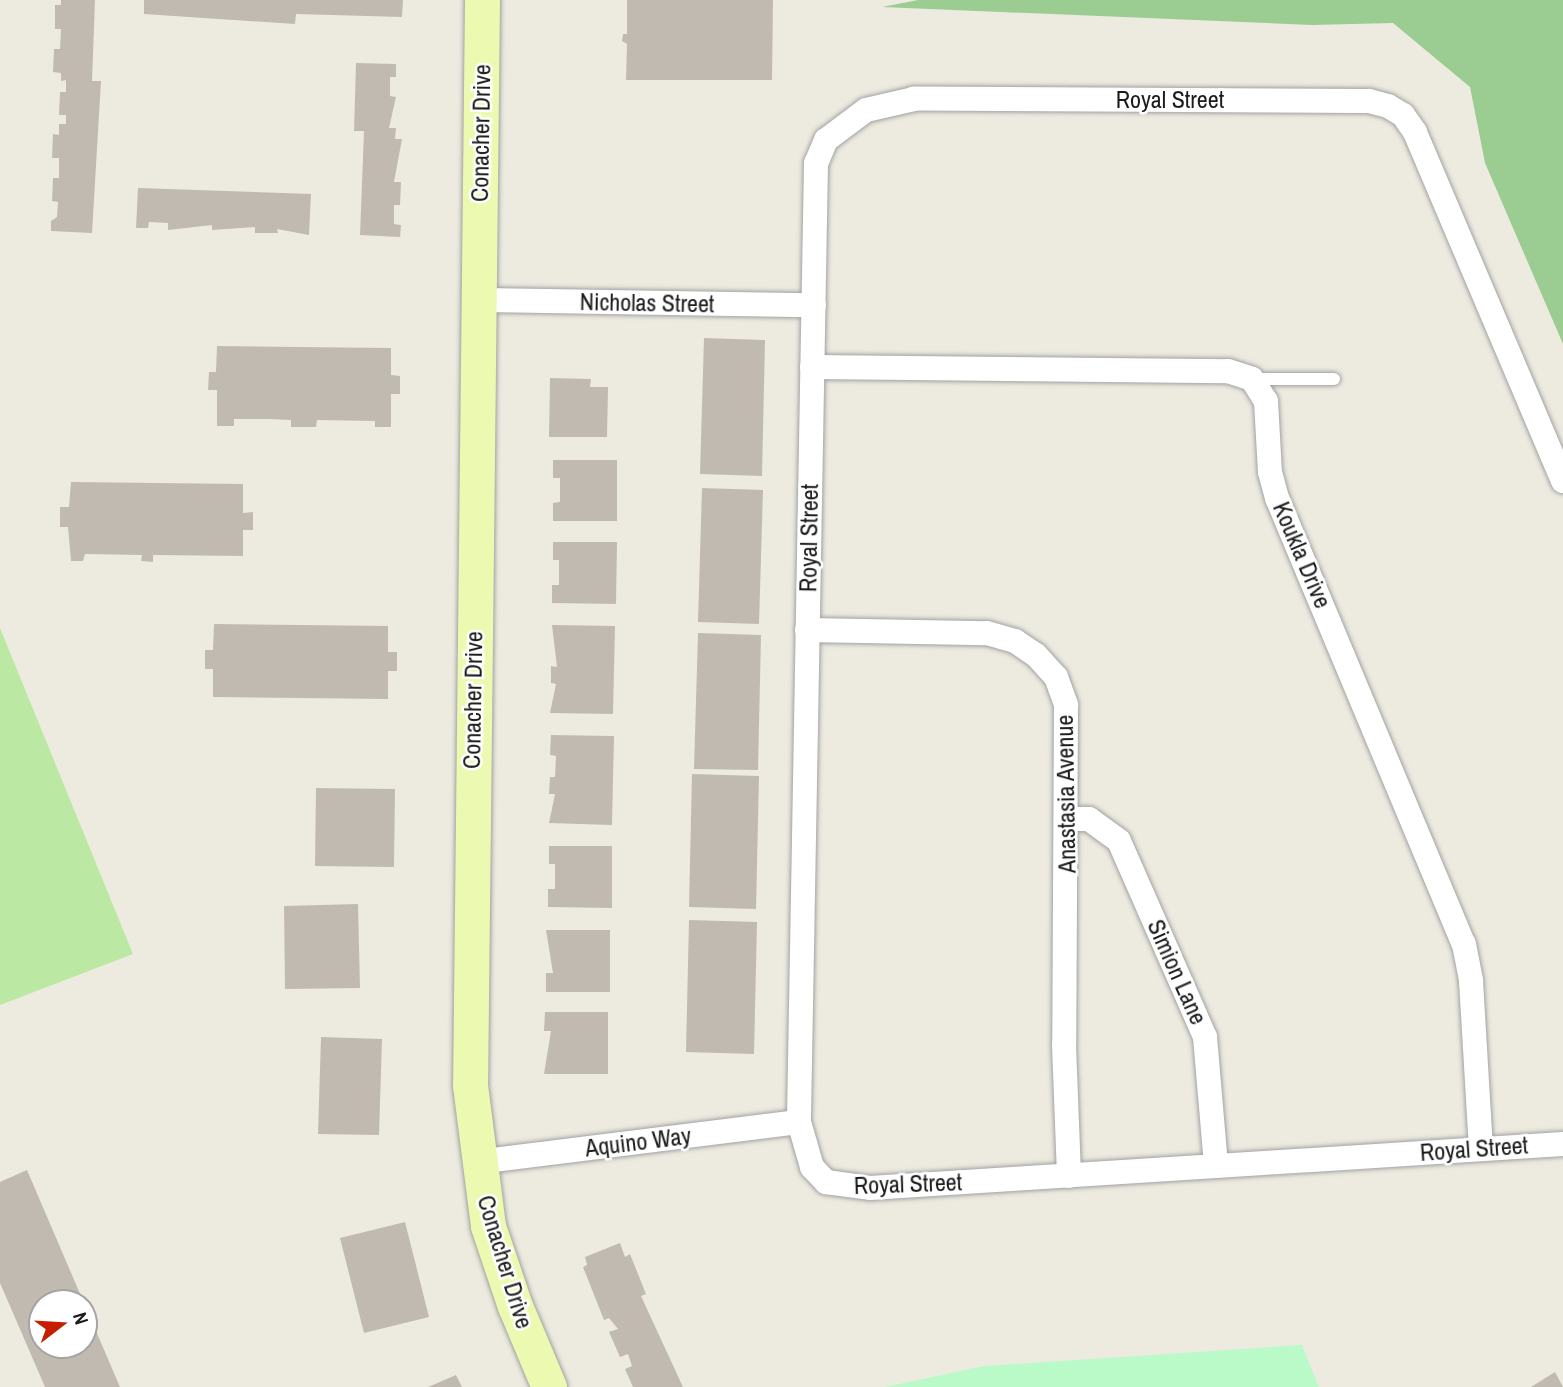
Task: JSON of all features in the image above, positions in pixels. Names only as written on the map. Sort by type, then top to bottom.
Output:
[{"type":"street","name":"Conacher Drive","points":[[482,0],[470,1046],[477,1162],[488,1226],[549,1387]]},
{"type":"street","name":"Royal Street","points":[[1563,481],[1415,132],[1403,115],[1388,106],[1369,101],[914,99],[866,110],[826,140],[816,163],[799,1122],[812,1167],[826,1182],[846,1188],[1563,1144]]},
{"type":"street","name":"Nicholas Street","points":[[480,300],[814,305]]},
{"type":"street","points":[[812,367],[1228,371],[1252,379]]},
{"type":"street","name":"Koukla Drive","points":[[1252,379],[1266,401],[1270,472],[1277,498],[1464,944],[1471,981],[1481,1149]]},
{"type":"street","name":"Anastasia Avenue","points":[[807,630],[987,633],[1015,641],[1036,655],[1056,677],[1066,705],[1069,819],[1064,1045],[1069,1176]]},
{"type":"street","name":"Simion Lane","points":[[1069,819],[1089,819],[1119,841],[1205,1037],[1216,1166]]},
{"type":"street","name":"Aquino Way","points":[[477,1162],[799,1122]]},
{"type":"lane","points":[[1252,379],[1334,379]]},
{"type":"green space","points":[[918,0],[1563,0],[1563,344],[1485,163],[1470,87],[1393,23],[1312,25],[882,7]]},
{"type":"green space","points":[[0,628],[133,954],[0,1005]]},
{"type":"green space","points":[[1302,1345],[1319,1387],[885,1387],[984,1366]]},
{"type":"building","points":[[61,0],[95,0],[92,81],[101,81],[92,233],[51,231],[51,221],[57,217],[58,202],[52,201],[53,178],[59,178],[59,158],[52,158],[53,134],[59,135],[59,124],[66,124],[66,115],[59,115],[60,92],[66,92],[66,80],[61,81],[61,73],[53,72],[54,49],[60,49],[61,29],[55,29],[55,5],[61,5]]},
{"type":"building","points":[[144,0],[403,0],[402,17],[296,14],[295,24],[144,14]]},
{"type":"building","points":[[627,0],[773,0],[772,80],[626,80],[627,44],[622,41],[623,34],[627,34]]},
{"type":"building","points":[[356,63],[396,64],[396,77],[390,77],[390,96],[396,97],[389,128],[396,128],[395,139],[402,139],[394,182],[401,182],[400,205],[394,205],[394,224],[401,225],[400,237],[360,235],[364,131],[354,131]]},
{"type":"building","points":[[138,188],[311,194],[309,235],[277,229],[278,233],[255,233],[255,227],[212,230],[212,225],[168,230],[168,223],[149,222],[148,228],[136,228]]},
{"type":"building","points":[[704,338],[765,340],[762,476],[700,474]]},
{"type":"building","points":[[217,346],[391,348],[391,375],[400,376],[400,394],[391,394],[391,427],[375,427],[375,421],[317,420],[316,427],[291,427],[291,420],[270,419],[234,419],[234,426],[217,426],[217,390],[208,390],[209,372],[216,372]]},
{"type":"building","points":[[550,378],[591,379],[590,387],[608,387],[607,437],[549,437]]},
{"type":"building","points":[[553,460],[617,460],[617,521],[553,521],[553,503],[560,502],[560,478],[553,478]]},
{"type":"building","points":[[71,482],[243,484],[243,513],[253,512],[253,530],[243,530],[243,556],[153,555],[153,562],[141,561],[142,555],[85,554],[83,561],[71,561],[68,527],[60,527],[60,507],[69,507]]},
{"type":"building","points":[[702,488],[763,490],[759,624],[698,622]]},
{"type":"building","points":[[553,542],[617,542],[616,604],[552,603],[552,585],[559,585],[559,560],[553,560]]},
{"type":"building","points":[[214,624],[388,626],[388,652],[397,652],[397,671],[388,671],[388,699],[213,697],[213,669],[205,669],[205,650],[213,650]]},
{"type":"building","points":[[552,625],[615,626],[613,714],[550,713],[556,684],[551,683],[551,666],[557,667]]},
{"type":"building","points":[[698,633],[761,635],[758,770],[694,769]]},
{"type":"building","points":[[551,735],[614,736],[612,825],[549,823],[555,794],[549,794],[550,777],[555,777],[556,756],[550,755]]},
{"type":"building","points":[[692,774],[759,776],[756,909],[689,907]]},
{"type":"building","points":[[316,788],[395,789],[394,867],[315,866]]},
{"type":"building","points":[[549,846],[612,846],[612,908],[548,907],[548,889],[555,889],[555,864],[549,864]]},
{"type":"building","points":[[358,904],[360,988],[285,989],[284,906]]},
{"type":"building","points":[[689,920],[757,922],[754,1054],[686,1052]]},
{"type":"building","points":[[546,930],[610,930],[610,992],[546,992],[546,973],[553,973]]},
{"type":"building","points":[[545,1012],[608,1012],[608,1074],[544,1074],[551,1031],[544,1031]]},
{"type":"building","points":[[321,1037],[382,1039],[379,1135],[318,1134]]},
{"type":"building","points":[[27,1170],[78,1289],[28,1289],[28,1348],[0,1283],[0,1182]]},
{"type":"building","points":[[405,1222],[429,1317],[364,1333],[340,1238]]},
{"type":"building","points":[[620,1243],[625,1257],[630,1254],[646,1294],[641,1296],[683,1387],[633,1387],[625,1369],[632,1366],[628,1354],[620,1357],[609,1332],[618,1329],[609,1318],[604,1320],[583,1267],[587,1265],[585,1257]]},
{"type":"building","points":[[98,1336],[120,1387],[45,1387],[33,1359],[98,1359]]},
{"type":"building","points":[[1555,1372],[1563,1387],[1531,1387]]},
{"type":"building","points":[[456,1375],[462,1387],[428,1387]]}]
